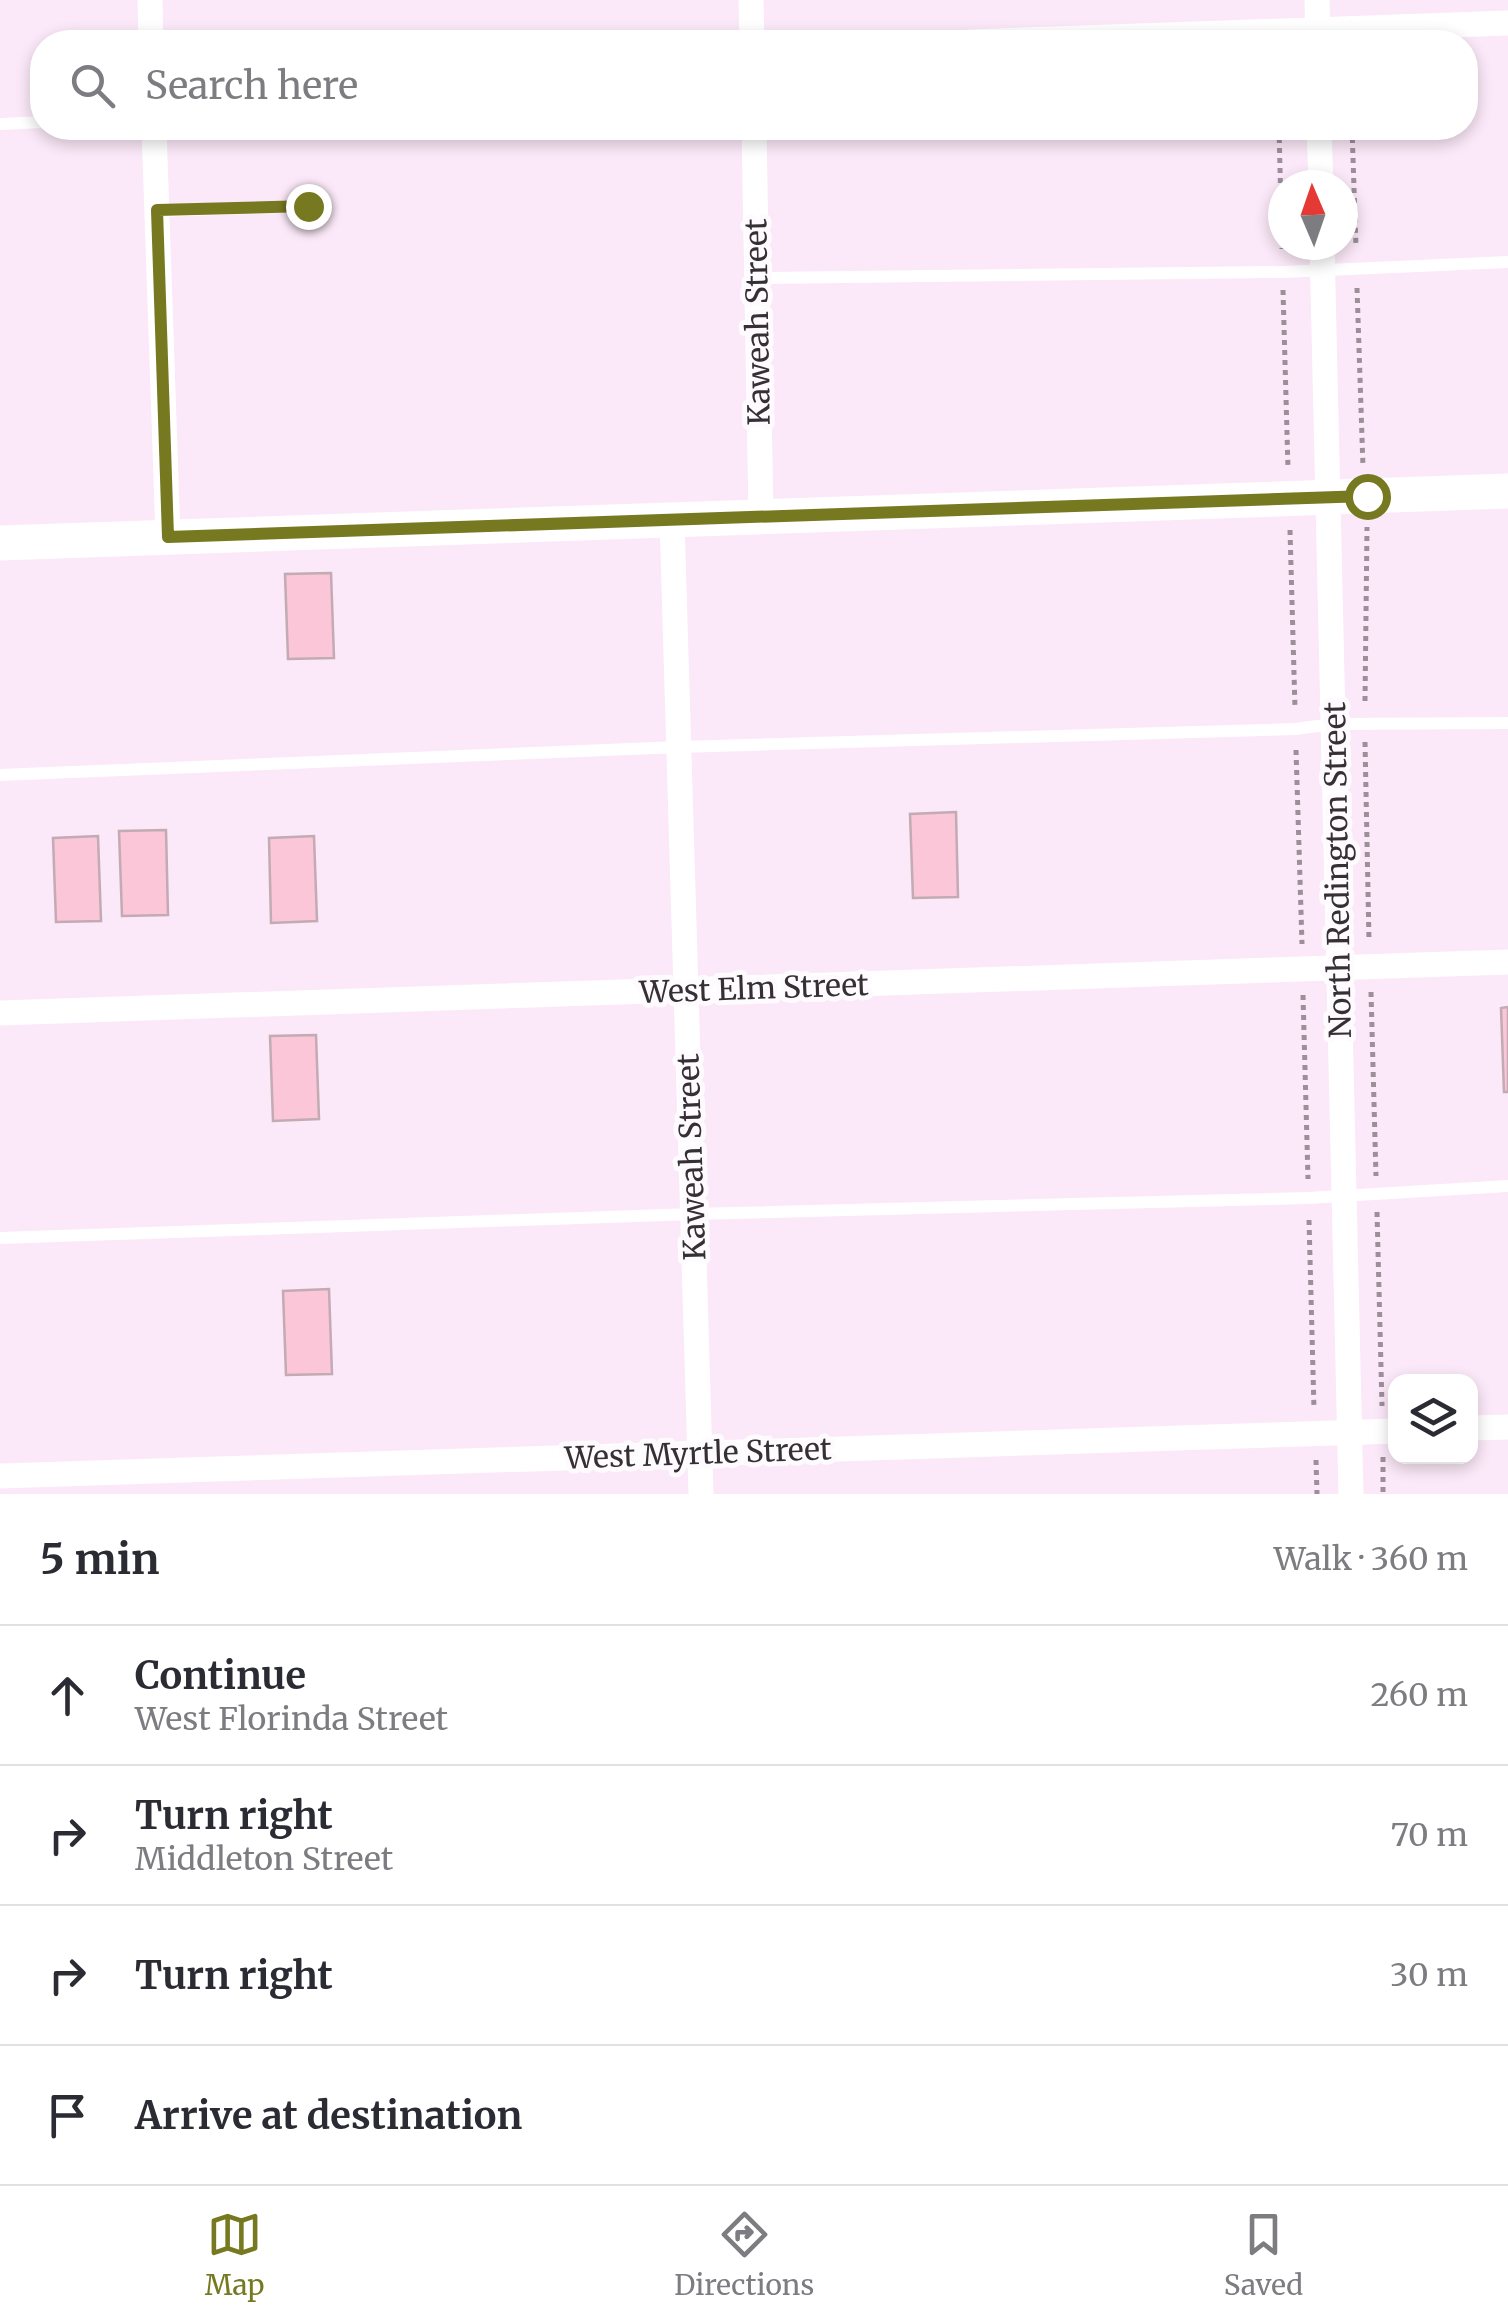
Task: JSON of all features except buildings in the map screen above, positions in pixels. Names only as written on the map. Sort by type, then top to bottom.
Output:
[{"type":"street","points":[[150,0],[151,30]]},
{"type":"street","points":[[751,0],[752,30]]},
{"type":"street","points":[[1316,0],[1317,30]]},
{"type":"street","points":[[1405,30],[1508,23]]},
{"type":"street","points":[[154,140],[168,537]]},
{"type":"street","name":"Kaweah Street","points":[[754,140],[761,517]]},
{"type":"street","points":[[1320,140],[1321,170]]},
{"type":"street","name":"North Redington Street","points":[[1322,260],[1351,1494]]},
{"type":"street","points":[[0,543],[1508,490]]},
{"type":"street","name":"Kaweah Street","points":[[672,520],[702,1494]]},
{"type":"street","name":"West Elm Street","points":[[0,1013],[1508,962]]},
{"type":"street","points":[[1478,1428],[1508,1427]]},
{"type":"street","name":"West Myrtle Street","points":[[0,1476],[1388,1431]]},
{"type":"lane","points":[[0,124],[30,123]]},
{"type":"lane","points":[[157,210],[308,206]]},
{"type":"lane","points":[[756,278],[1282,272],[1316,260]]},
{"type":"lane","points":[[1328,260],[1357,269],[1508,262]]},
{"type":"lane","points":[[0,775],[679,746],[1295,729],[1333,724],[1508,723]]},
{"type":"lane","points":[[0,1238],[1344,1197],[1508,1186]]},
{"type":"path","points":[[1279,140],[1317,1494]]},
{"type":"path","points":[[1352,140],[1367,496],[1365,726],[1370,967],[1388,1411]]},
{"type":"path","points":[[1383,1494],[1388,1442]]},
{"type":"route","points":[[308,206],[157,210],[168,537],[1367,496]]}]
